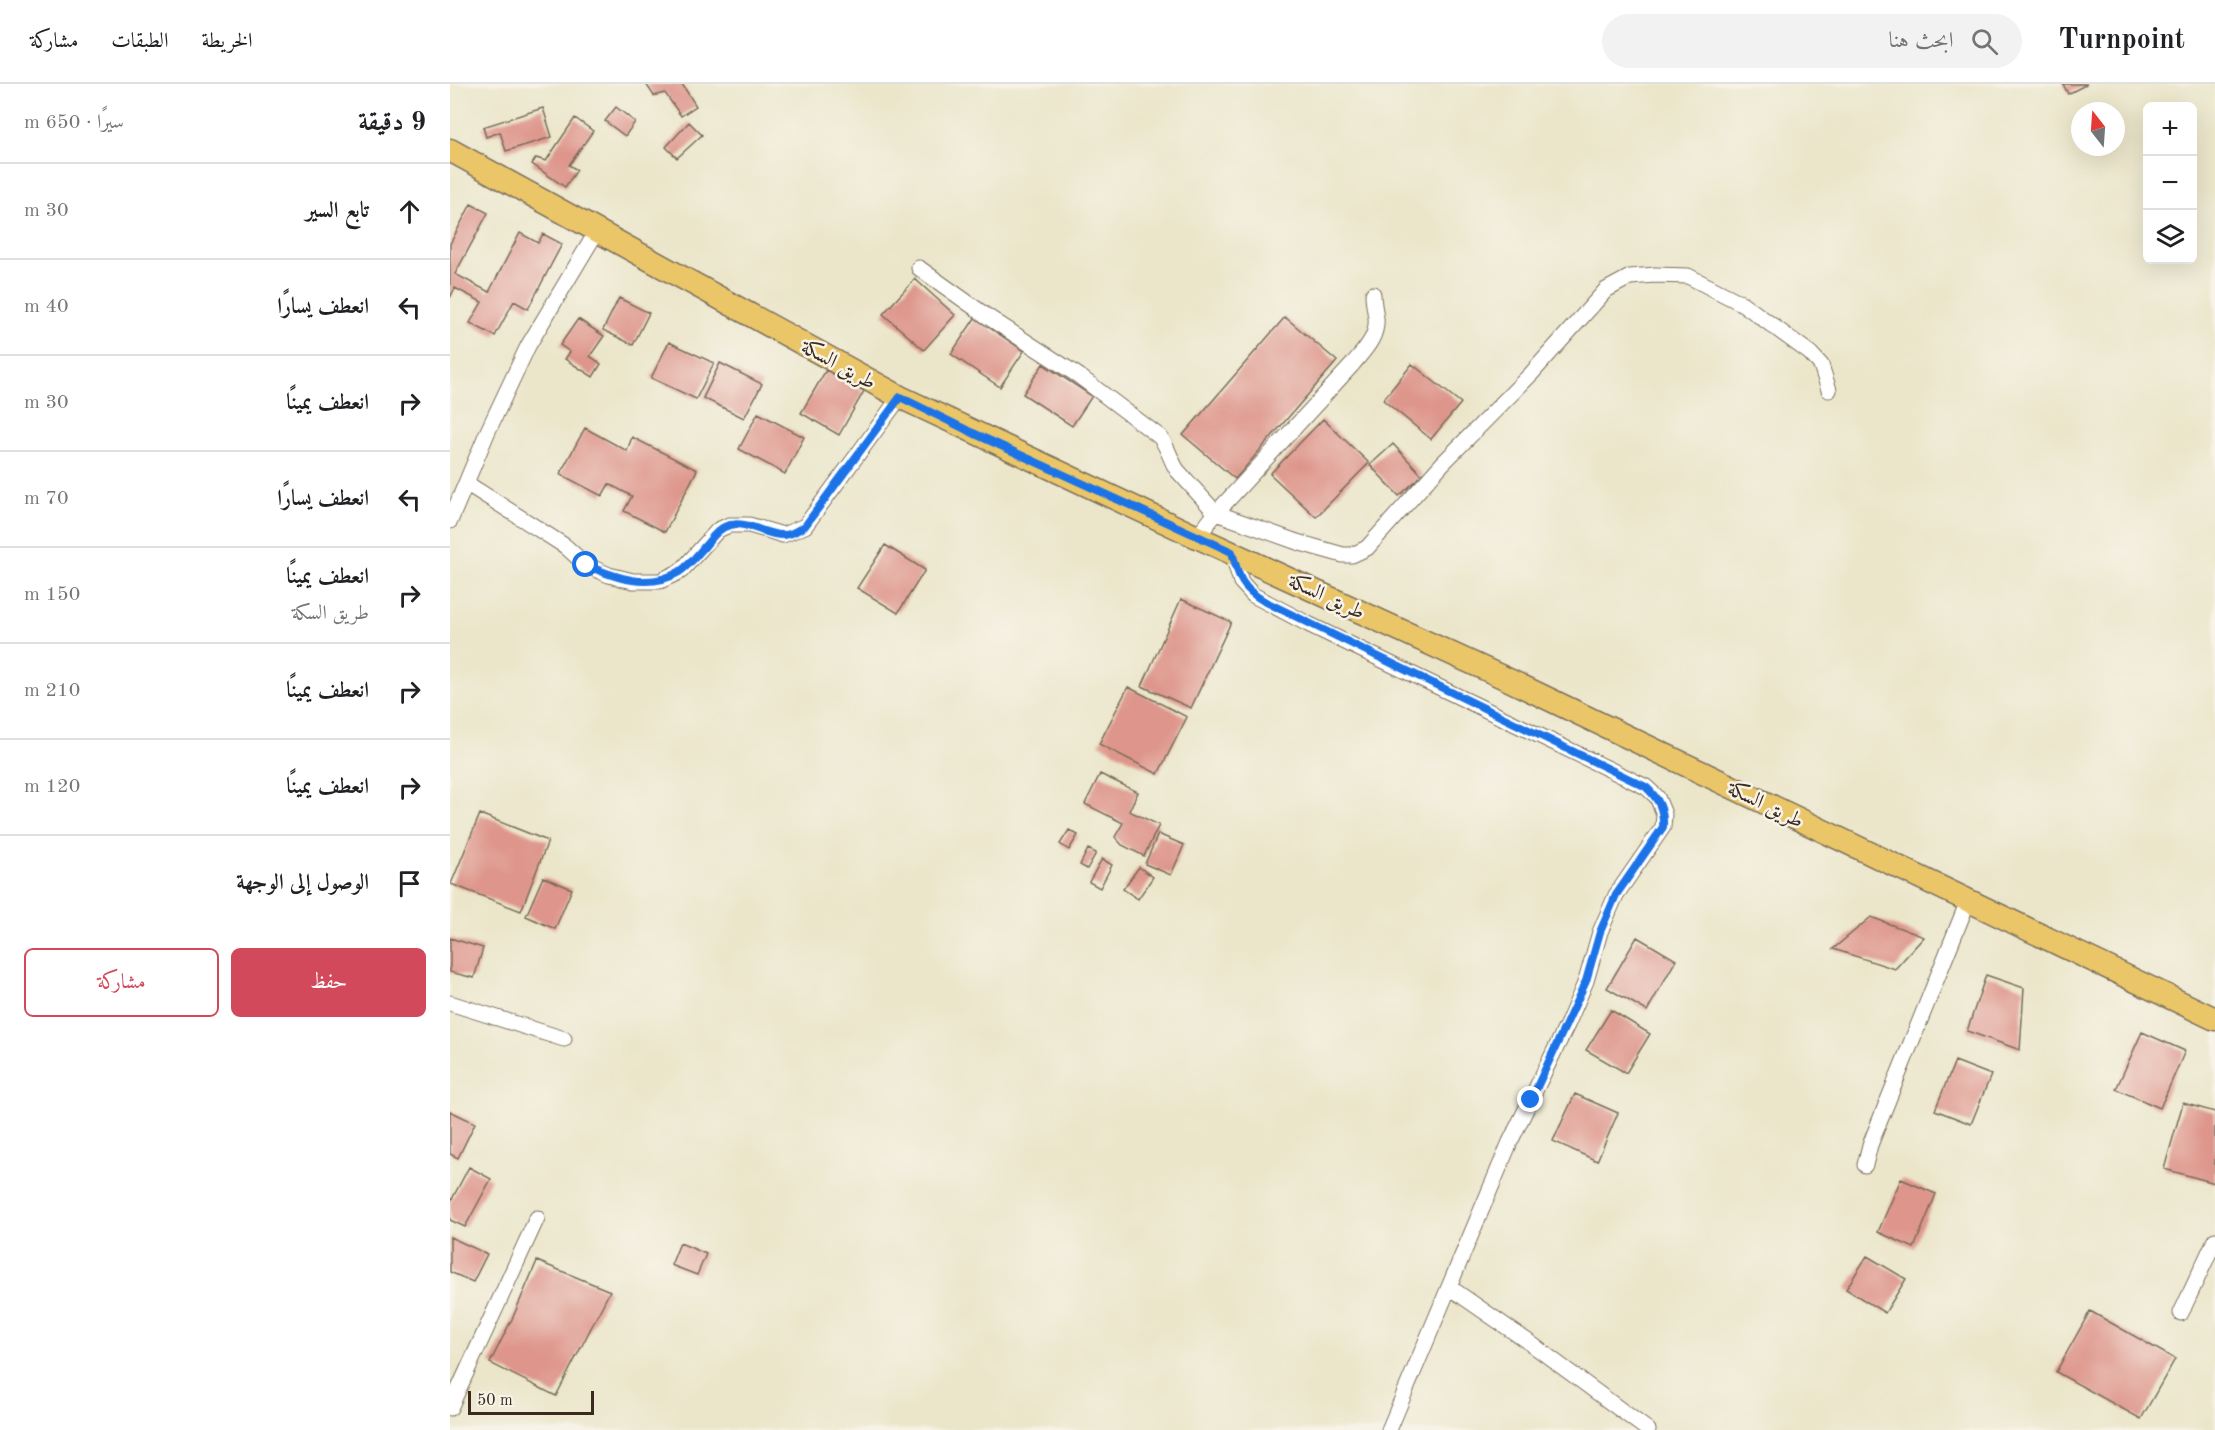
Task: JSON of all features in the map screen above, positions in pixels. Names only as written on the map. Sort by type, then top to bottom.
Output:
[{"type":"main road","name":"طريق السكة","points":[[450,150],[900,397],[1197,537],[1509,680],[2215,1019]]},
{"type":"street","points":[[450,521],[528,346],[597,231]]},
{"type":"street","points":[[919,268],[985,315],[1079,376],[1160,437],[1177,470],[1216,513],[1343,555],[1352,555],[1367,548],[1443,463],[1531,374],[1606,290],[1630,277],[1688,276],[1743,304],[1810,352],[1821,365],[1828,390]]},
{"type":"street","points":[[1197,537],[1368,345],[1376,333],[1377,321],[1373,294]]},
{"type":"street","points":[[466,483],[565,546],[586,565],[609,575],[633,581],[660,581],[681,571],[718,530],[729,525],[749,525],[783,535],[805,526],[900,397]]},
{"type":"street","points":[[1232,552],[1241,582],[1253,595],[1308,624],[1646,787],[1657,797],[1664,814],[1663,827],[1616,895],[1600,932],[1586,981],[1510,1142],[1389,1430]]},
{"type":"street","points":[[1865,1165],[1870,1146],[1968,901]]},
{"type":"street","points":[[450,1003],[564,1039]]},
{"type":"street","points":[[450,1408],[537,1218]]},
{"type":"street","points":[[2181,1312],[2215,1239]]},
{"type":"street","points":[[1449,1287],[1648,1430]]},
{"type":"building","points":[[646,84],[682,84],[696,106],[681,116],[665,93],[654,96]]},
{"type":"building","points":[[2063,84],[2087,84],[2068,94]]},
{"type":"building","points":[[616,107],[635,122],[625,136],[605,121]]},
{"type":"building","points":[[543,108],[552,137],[506,151],[500,132],[486,137],[483,127]]},
{"type":"building","points":[[575,118],[593,131],[569,165],[577,170],[565,187],[532,164],[536,158],[546,161]]},
{"type":"building","points":[[689,122],[702,135],[677,158],[666,147]]},
{"type":"building","points":[[471,204],[488,213],[455,274],[489,292],[520,233],[538,243],[543,234],[562,244],[528,309],[514,301],[495,336],[470,323],[482,302],[455,288],[450,298],[450,244]]},
{"type":"building","points":[[915,279],[955,315],[924,350],[883,314]]},
{"type":"building","points":[[619,298],[649,313],[633,345],[603,330]]},
{"type":"building","points":[[1285,317],[1337,361],[1235,479],[1183,435]]},
{"type":"building","points":[[975,318],[1024,351],[1000,387],[951,354]]},
{"type":"building","points":[[578,319],[604,336],[590,356],[601,364],[593,377],[565,359],[570,352],[560,345]]},
{"type":"building","points":[[669,342],[714,363],[696,399],[651,378]]},
{"type":"building","points":[[720,363],[762,384],[744,418],[703,398]]},
{"type":"building","points":[[1043,364],[1092,396],[1072,426],[1023,394]]},
{"type":"building","points":[[1412,364],[1461,403],[1431,439],[1383,400]]},
{"type":"building","points":[[826,370],[864,391],[839,435],[801,413]]},
{"type":"building","points":[[758,413],[804,437],[785,474],[739,449]]},
{"type":"building","points":[[1323,419],[1369,463],[1316,517],[1270,474]]},
{"type":"building","points":[[585,428],[627,451],[632,437],[697,470],[665,532],[624,511],[632,496],[609,484],[602,496],[560,474]]},
{"type":"building","points":[[1393,444],[1422,475],[1399,496],[1370,465]]},
{"type":"building","points":[[885,545],[925,570],[898,613],[857,588]]},
{"type":"building","points":[[1181,599],[1231,622],[1191,708],[1142,686]]},
{"type":"building","points":[[1128,687],[1187,717],[1158,774],[1099,744]]},
{"type":"building","points":[[1100,774],[1138,792],[1129,811],[1159,825],[1144,856],[1122,845],[1115,837],[1123,823],[1085,804]]},
{"type":"building","points":[[480,814],[548,841],[521,911],[451,884]]},
{"type":"building","points":[[1069,830],[1078,835],[1069,850],[1060,844]]},
{"type":"building","points":[[1158,834],[1184,845],[1171,875],[1145,864]]},
{"type":"building","points":[[1088,849],[1096,853],[1087,869],[1080,865]]},
{"type":"building","points":[[1102,859],[1112,865],[1100,888],[1089,882]]},
{"type":"building","points":[[1139,867],[1153,877],[1138,899],[1123,889]]},
{"type":"building","points":[[543,877],[572,889],[555,929],[526,916]]},
{"type":"building","points":[[1871,917],[1924,937],[1895,969],[1833,949]]},
{"type":"building","points":[[1637,937],[1676,960],[1647,1011],[1607,988]]},
{"type":"building","points":[[450,938],[483,948],[474,978],[450,972]]},
{"type":"building","points":[[1986,975],[2024,988],[2020,1050],[1967,1031]]},
{"type":"building","points":[[1611,1010],[1650,1034],[1626,1073],[1586,1050]]},
{"type":"building","points":[[2142,1032],[2185,1051],[2160,1108],[2116,1089]]},
{"type":"building","points":[[1955,1061],[1991,1075],[1971,1124],[1935,1110]]},
{"type":"building","points":[[1575,1094],[1618,1113],[1597,1161],[1553,1141]]},
{"type":"building","points":[[2183,1103],[2215,1112],[2215,1183],[2164,1169]]},
{"type":"building","points":[[450,1111],[475,1123],[458,1158],[450,1154]]},
{"type":"building","points":[[469,1167],[491,1179],[465,1227],[450,1220],[450,1203]]},
{"type":"building","points":[[1901,1179],[1936,1194],[1914,1248],[1878,1232]]},
{"type":"building","points":[[450,1237],[487,1254],[473,1282],[450,1272]]},
{"type":"building","points":[[680,1243],[706,1254],[697,1275],[671,1265]]},
{"type":"building","points":[[1867,1256],[1906,1279],[1885,1313],[1846,1289]]},
{"type":"building","points":[[537,1261],[610,1291],[556,1396],[490,1363]]},
{"type":"building","points":[[2090,1311],[2175,1359],[2141,1419],[2056,1372]]},
{"type":"route","points":[[586,565],[609,575],[633,581],[660,581],[681,571],[718,530],[729,525],[749,525],[783,535],[792,533],[805,526],[900,397],[1232,552],[1241,582],[1253,595],[1308,624],[1646,787],[1657,797],[1664,814],[1663,827],[1616,895],[1600,932],[1586,981],[1531,1100]]}]
